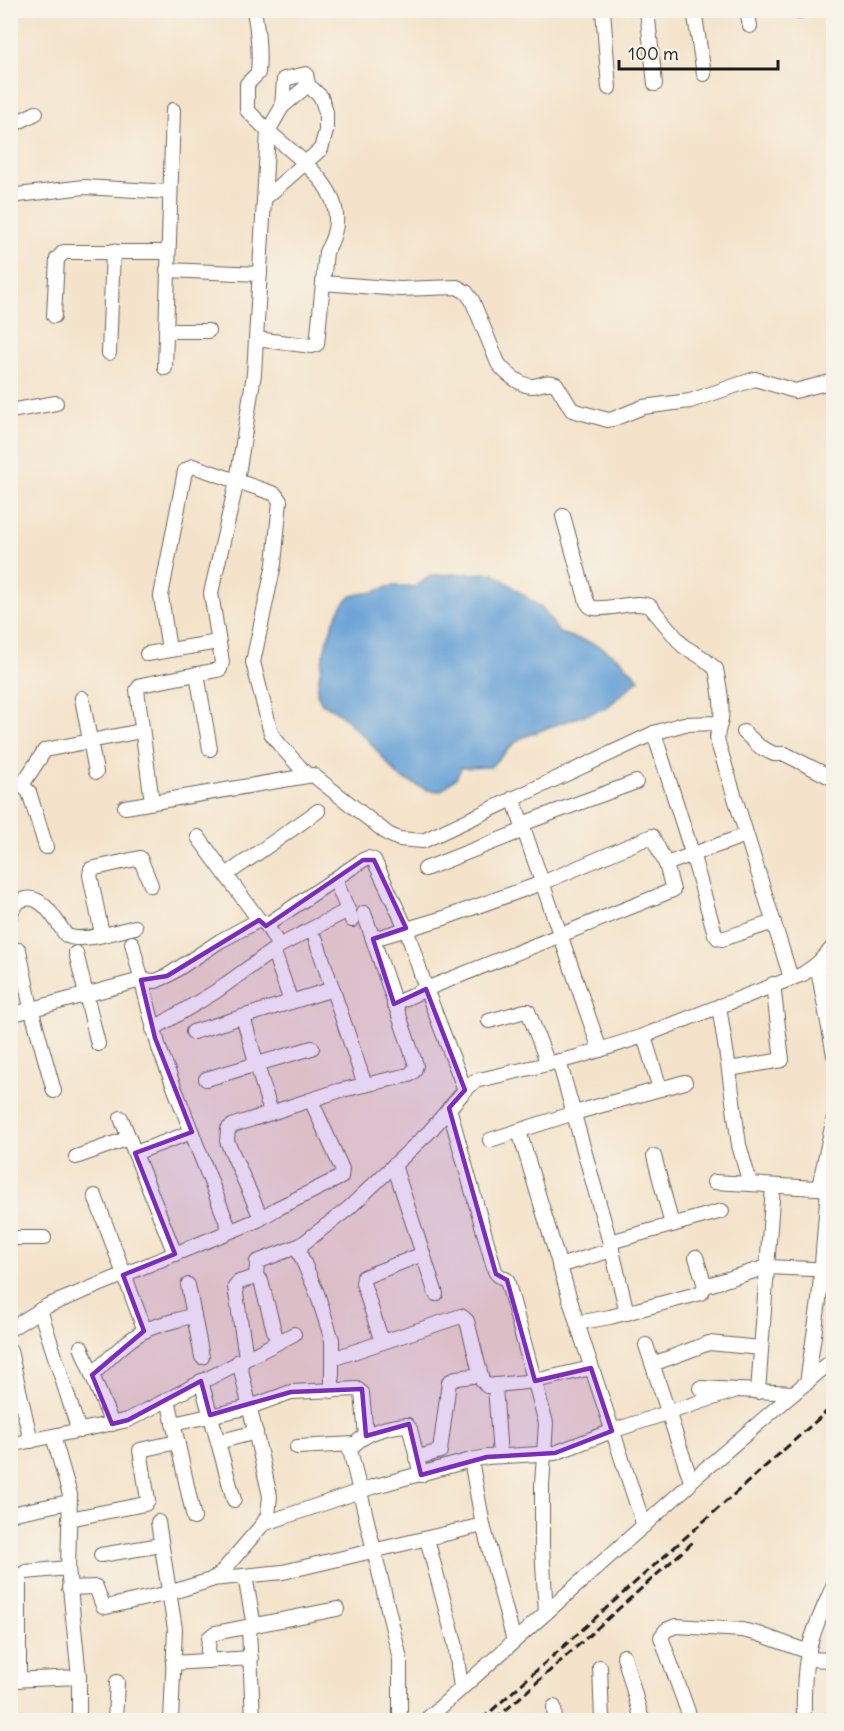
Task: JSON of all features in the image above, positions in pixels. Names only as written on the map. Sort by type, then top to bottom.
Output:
[{"type":"street","points":[[254,10],[260,43],[260,58],[258,73],[248,84],[247,110],[326,185],[333,197],[337,215],[332,242],[326,252],[317,344],[312,346],[256,339]]},
{"type":"street","points":[[603,10],[609,88]]},
{"type":"street","points":[[647,10],[655,84]]},
{"type":"street","points":[[694,10],[705,74]]},
{"type":"street","points":[[747,10],[750,26]]},
{"type":"street","points":[[264,199],[321,149],[326,131],[326,112],[321,97],[308,85],[306,74],[284,79],[282,107]]},
{"type":"street","points":[[152,802],[136,694],[138,687],[220,669],[222,662],[211,593],[237,481],[253,380],[268,131],[282,107],[308,85]]},
{"type":"street","points":[[165,368],[173,110]]},
{"type":"street","points":[[10,126],[36,113]]},
{"type":"street","points":[[10,196],[84,187],[170,192]]},
{"type":"street","points":[[54,316],[57,259],[60,254],[68,251],[168,252]]},
{"type":"street","points":[[109,352],[113,251]]},
{"type":"street","points":[[167,270],[260,274]]},
{"type":"street","points":[[323,283],[390,289],[457,287],[466,292],[472,300],[502,369],[526,385],[532,386],[546,382],[556,384],[572,410],[608,420],[643,407],[690,401],[755,379],[795,391],[834,381]]},
{"type":"street","points":[[166,331],[208,331]]},
{"type":"street","points":[[10,411],[56,403]]},
{"type":"street","points":[[169,650],[162,589],[185,471],[193,466],[275,494],[280,501],[274,564],[253,662],[271,733],[307,775]]},
{"type":"street","points":[[563,516],[590,606],[595,608],[625,604],[650,606],[683,646],[716,669],[721,706],[716,738],[791,978]]},
{"type":"street","points":[[147,654],[218,642]]},
{"type":"street","points":[[197,674],[210,748]]},
{"type":"street","points":[[82,698],[96,772]]},
{"type":"street","points":[[125,807],[307,775],[318,777],[388,834],[399,839],[423,841],[654,733],[684,724],[719,723]]},
{"type":"street","points":[[46,847],[29,792],[16,785],[45,750],[141,731]]},
{"type":"street","points":[[744,732],[760,747],[774,754],[785,754],[834,779]]},
{"type":"street","points":[[654,733],[715,934],[722,939],[774,922]]},
{"type":"street","points":[[425,869],[636,782]]},
{"type":"street","points":[[513,798],[600,1050]]},
{"type":"street","points":[[226,875],[318,811]]},
{"type":"street","points":[[666,864],[746,834]]},
{"type":"street","points":[[373,939],[444,918],[542,883],[652,836],[666,864],[673,890],[394,1004]]},
{"type":"street","points":[[198,837],[263,922],[277,952],[291,1002]]},
{"type":"street","points":[[102,934],[90,875],[91,869],[140,858],[151,885]]},
{"type":"street","points":[[10,1015],[141,980],[156,981],[220,941],[263,922],[368,858],[374,860],[406,928],[426,989],[465,1090]]},
{"type":"street","points":[[261,1218],[227,1141],[228,1129],[311,1100],[409,1075],[414,1071],[416,1065],[373,939],[355,914],[335,879]]},
{"type":"street","points":[[10,916],[13,907],[19,901],[28,898],[37,899],[71,938],[135,927]]},
{"type":"street","points":[[153,1029],[277,952],[355,914]]},
{"type":"street","points":[[316,940],[365,1085]]},
{"type":"street","points":[[132,943],[153,1029],[230,1231]]},
{"type":"street","points":[[277,1342],[263,1284],[256,1277],[257,1262],[301,1245],[349,1208],[430,1131],[465,1090],[475,1082],[554,1063],[644,1036],[803,974],[817,964],[834,946]]},
{"type":"street","points":[[19,950],[31,1008],[54,1091]]},
{"type":"street","points":[[76,953],[98,1044]]},
{"type":"street","points":[[817,964],[834,1055]]},
{"type":"street","points":[[729,1069],[782,1060],[773,984]]},
{"type":"street","points":[[193,1032],[333,989]]},
{"type":"street","points":[[719,1006],[739,1146],[750,1184]]},
{"type":"street","points":[[489,1021],[528,1011],[554,1063],[574,1113],[627,1313]]},
{"type":"street","points":[[243,1017],[271,1113]]},
{"type":"street","points":[[644,1036],[660,1089]]},
{"type":"street","points":[[206,1078],[312,1048]]},
{"type":"street","points":[[490,1140],[574,1113],[686,1082]]},
{"type":"street","points":[[10,1329],[40,1310],[261,1218],[341,1177],[342,1169],[311,1100]]},
{"type":"street","points":[[450,1108],[495,1271],[506,1279],[546,1423],[542,1548],[546,1613]]},
{"type":"street","points":[[121,1118],[175,1254]]},
{"type":"street","points":[[807,1383],[819,1301],[827,1270],[827,1188],[834,1118]]},
{"type":"street","points":[[519,1131],[591,1368],[644,1526]]},
{"type":"street","points":[[135,1152],[192,1132]]},
{"type":"street","points":[[76,1157],[129,1138]]},
{"type":"street","points":[[654,1156],[672,1225]]},
{"type":"street","points":[[394,1165],[436,1294]]},
{"type":"street","points":[[714,1182],[827,1188]]},
{"type":"street","points":[[758,1392],[773,1185]]},
{"type":"street","points":[[95,1196],[144,1331]]},
{"type":"street","points":[[559,1266],[672,1225],[722,1211]]},
{"type":"street","points":[[10,1238],[44,1238]]},
{"type":"street","points":[[301,1245],[300,1254],[328,1324],[332,1340],[332,1391]]},
{"type":"street","points":[[382,1342],[363,1277],[423,1254]]},
{"type":"street","points":[[577,1323],[697,1295],[705,1290],[705,1286],[696,1257]]},
{"type":"street","points":[[705,1286],[767,1267],[827,1270]]},
{"type":"street","points":[[212,1579],[220,1574],[263,1524],[268,1515],[270,1496],[250,1407],[235,1287],[239,1282],[256,1277]]},
{"type":"street","points":[[188,1285],[202,1357]]},
{"type":"street","points":[[40,1310],[79,1431]]},
{"type":"street","points":[[92,1375],[124,1345],[144,1331],[194,1316]]},
{"type":"street","points":[[332,1359],[461,1316],[467,1321],[484,1384],[495,1386],[535,1381],[591,1368]]},
{"type":"street","points":[[10,1445],[128,1420],[294,1334]]},
{"type":"street","points":[[652,1364],[709,1343],[761,1348]]},
{"type":"street","points":[[646,1345],[691,1481]]},
{"type":"street","points":[[81,1347],[112,1424]]},
{"type":"street","points":[[10,1351],[14,1379],[31,1441]]},
{"type":"street","points":[[426,1720],[685,1490],[691,1481],[834,1359]]},
{"type":"street","points":[[416,1458],[438,1452],[441,1448],[449,1382],[456,1378],[481,1375]]},
{"type":"street","points":[[201,1381],[234,1500]]},
{"type":"street","points":[[495,1386],[500,1456]]},
{"type":"street","points":[[700,1388],[794,1393]]},
{"type":"street","points":[[173,1424],[250,1407],[291,1392],[350,1389],[360,1390],[362,1393],[366,1436]]},
{"type":"street","points":[[263,1524],[372,1487],[471,1460],[555,1453],[612,1431],[736,1390]]},
{"type":"street","points":[[168,1399],[194,1518]]},
{"type":"street","points":[[400,1720],[400,1659],[350,1450],[354,1444],[366,1436],[404,1425],[409,1426],[421,1475]]},
{"type":"street","points":[[218,1442],[256,1432]]},
{"type":"street","points":[[53,1436],[69,1489],[68,1568],[79,1677],[79,1720]]},
{"type":"street","points":[[69,1519],[145,1504],[148,1500],[140,1450],[177,1442]]},
{"type":"street","points":[[297,1447],[354,1444]]},
{"type":"street","points":[[471,1460],[483,1525],[514,1641]]},
{"type":"street","points":[[10,1514],[69,1502]]},
{"type":"street","points":[[158,1522],[175,1629],[171,1720]]},
{"type":"street","points":[[69,1588],[96,1587],[103,1606],[106,1607],[169,1593],[212,1579],[283,1572],[483,1525]]},
{"type":"street","points":[[427,1539],[455,1643],[462,1688]]},
{"type":"street","points":[[100,1555],[161,1545]]},
{"type":"street","points":[[68,1568],[26,1572],[19,1576],[15,1680],[79,1677]]},
{"type":"street","points":[[244,1576],[251,1626],[253,1720]]},
{"type":"street","points":[[804,1720],[804,1690],[808,1655],[813,1635],[834,1584]]},
{"type":"street","points":[[207,1661],[209,1638],[212,1635],[338,1609]]},
{"type":"street","points":[[691,1720],[661,1637],[666,1630],[676,1626],[742,1630],[759,1634],[808,1655],[834,1660]]},
{"type":"street","points":[[624,1656],[642,1720]]},
{"type":"street","points":[[173,1663],[251,1658]]},
{"type":"street","points":[[600,1667],[602,1720]]},
{"type":"street","points":[[115,1720],[117,1682]]},
{"type":"highlighted area","points":[[363,860],[374,860],[406,928],[373,939],[394,1004],[426,989],[465,1090],[449,1108],[496,1274],[507,1280],[535,1381],[591,1368],[612,1431],[555,1453],[487,1457],[421,1475],[409,1424],[366,1436],[362,1389],[291,1392],[210,1415],[201,1381],[128,1420],[112,1424],[92,1375],[144,1331],[123,1275],[175,1254],[135,1153],[192,1132],[155,1038],[141,980],[167,976],[259,920],[266,926]]},
{"type":"water","points":[[494,573],[544,610],[559,633],[598,645],[621,660],[639,679],[606,708],[519,739],[490,767],[461,768],[457,777],[441,791],[427,790],[399,777],[368,740],[335,710],[322,703],[317,693],[320,669],[331,628],[343,605],[352,596],[393,586],[414,587],[432,575]]},
{"type":"railway","points":[[481,1720],[834,1405]]},
{"type":"railway","points":[[495,1720],[693,1542]]}]
